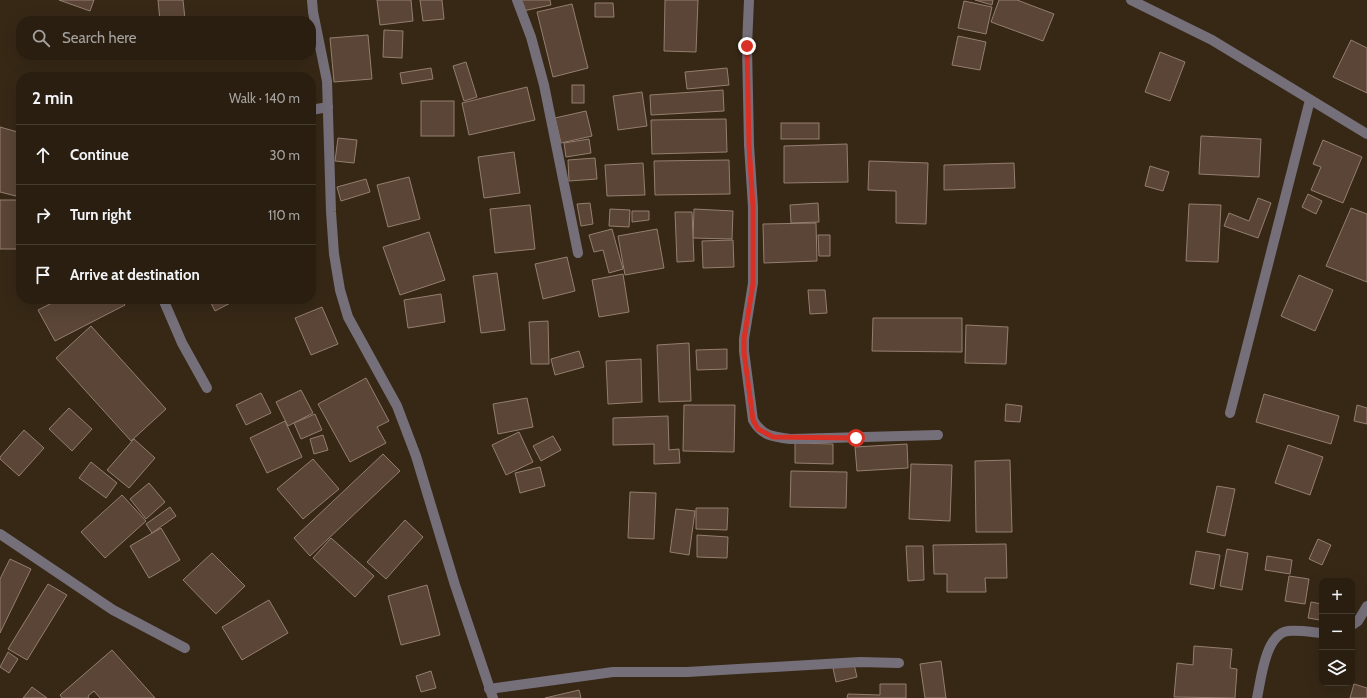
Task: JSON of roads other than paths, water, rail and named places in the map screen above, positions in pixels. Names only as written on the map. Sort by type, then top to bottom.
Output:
[{"type":"street","points":[[312,0],[314,16]]},
{"type":"street","points":[[517,0],[531,37],[544,85],[578,253]]},
{"type":"street","points":[[749,0],[747,46],[749,145],[753,207],[753,284],[744,339],[744,352],[753,420],[758,429],[773,437],[819,439],[938,435]]},
{"type":"street","points":[[1131,0],[1212,40],[1367,134]]},
{"type":"street","points":[[316,27],[327,81],[331,212],[334,254],[340,290],[348,317],[396,406],[416,456],[455,585],[491,693],[613,672],[687,672],[860,662],[899,664]]},
{"type":"street","points":[[1230,413],[1310,100]]},
{"type":"street","points":[[316,109],[328,107]]},
{"type":"street","points":[[165,304],[182,343],[207,388]]},
{"type":"street","points":[[0,534],[113,610],[185,648]]},
{"type":"street","points":[[1355,622],[1367,606]]},
{"type":"street","points":[[1257,698],[1268,650],[1277,635],[1287,631],[1319,633]]}]
